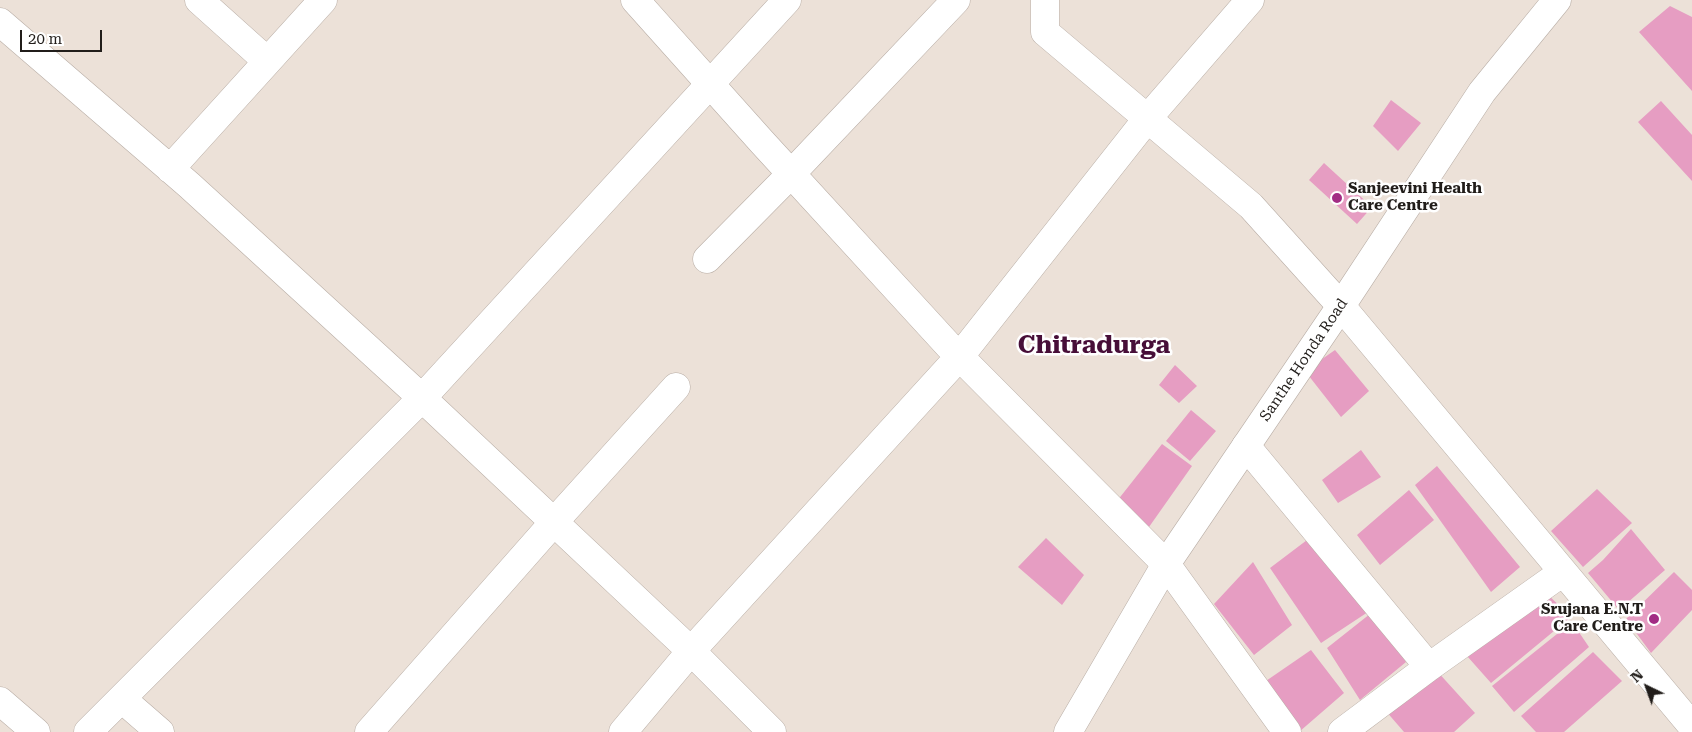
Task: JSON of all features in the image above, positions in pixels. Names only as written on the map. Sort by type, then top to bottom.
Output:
[{"type":"street","points":[[199,0],[266,61]]},
{"type":"street","points":[[170,169],[323,0]]},
{"type":"street","points":[[635,0],[791,174],[960,356],[1166,564],[1287,732]]},
{"type":"street","points":[[88,732],[422,398],[787,0]]},
{"type":"street","points":[[707,259],[791,174],[956,0]]},
{"type":"street","points":[[1046,0],[1045,32],[1251,206],[1341,306],[1692,726]]},
{"type":"street","points":[[623,732],[691,651],[960,356],[1147,119],[1250,0]]},
{"type":"street","name":"Santhe Honda Road","points":[[1068,732],[1166,564],[1341,306],[1482,92],[1557,0]]},
{"type":"street","points":[[0,22],[170,169],[422,398],[691,651],[772,732]]},
{"type":"street","points":[[369,732],[676,387]]},
{"type":"street","points":[[1246,446],[1429,667]]},
{"type":"street","points":[[1342,732],[1429,667],[1563,572]]},
{"type":"street","points":[[122,699],[160,732]]},
{"type":"street","points":[[0,701],[36,732]]},
{"type":"building","points":[[1670,6],[1692,17],[1692,91],[1639,32]]},
{"type":"building","points":[[1391,100],[1421,123],[1398,151],[1373,126]]},
{"type":"building","points":[[1661,101],[1692,135],[1692,181],[1638,122]]},
{"type":"building","points":[[1324,163],[1372,207],[1357,224],[1309,180]]},
{"type":"building","points":[[1335,350],[1369,391],[1341,417],[1305,371]]},
{"type":"building","points":[[1175,365],[1197,386],[1179,403],[1159,385]]},
{"type":"building","points":[[1191,410],[1216,431],[1190,461],[1166,441]]},
{"type":"building","points":[[1162,444],[1192,466],[1149,527],[1117,501]]},
{"type":"building","points":[[1361,450],[1381,477],[1338,503],[1322,480]]},
{"type":"building","points":[[1437,466],[1520,567],[1491,592],[1415,485]]},
{"type":"building","points":[[1597,489],[1632,523],[1583,567],[1551,531]]},
{"type":"building","points":[[1409,490],[1434,520],[1380,565],[1357,535]]},
{"type":"building","points":[[1631,529],[1665,570],[1619,610],[1588,573],[1603,560]]},
{"type":"building","points":[[1311,537],[1368,612],[1321,643],[1270,568]]},
{"type":"building","points":[[1046,538],[1084,575],[1062,605],[1018,567]]},
{"type":"building","points":[[1253,562],[1292,625],[1254,655],[1214,604]]},
{"type":"building","points":[[1674,572],[1692,590],[1692,610],[1651,653],[1626,619]]},
{"type":"building","points":[[1539,586],[1571,617],[1491,683],[1459,647]]},
{"type":"building","points":[[1375,610],[1406,662],[1360,700],[1327,648]]},
{"type":"building","points":[[1572,622],[1589,647],[1514,712],[1492,686]]},
{"type":"building","points":[[1311,650],[1344,693],[1299,732],[1263,683]]},
{"type":"building","points":[[1593,652],[1622,681],[1564,732],[1536,732],[1521,716]]},
{"type":"building","points":[[1436,670],[1475,713],[1454,732],[1404,732],[1385,710]]},
{"type":"place","name":"Sanjeevini Health Care Centre","points":[[1337,198]]},
{"type":"place","name":"Srujana E.N.T Care Centre","points":[[1654,619]]},
{"type":"district","name":"Chitradurga","points":[[1094,346]]}]
